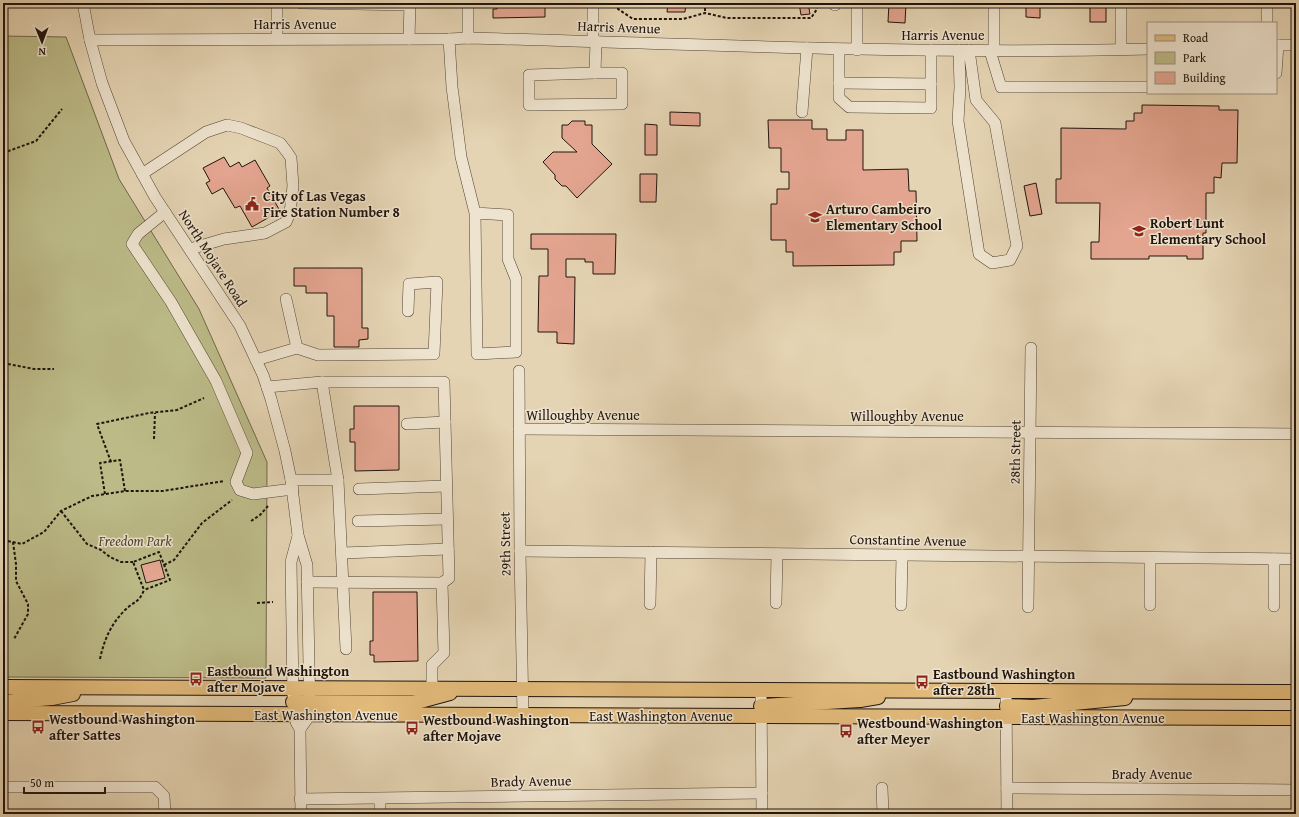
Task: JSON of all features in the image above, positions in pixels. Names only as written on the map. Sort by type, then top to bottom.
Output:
[{"type":"main road","name":"East Washington Avenue","points":[[3,687],[107,688],[293,702],[310,709],[523,716],[761,711],[1007,712],[1296,718]]},
{"type":"main road","points":[[3,702],[52,698],[107,688]]},
{"type":"main road","name":"East Washington Avenue","points":[[3,714],[293,702],[309,688],[1296,692]]},
{"type":"main road","points":[[310,709],[413,703],[461,689]]},
{"type":"main road","points":[[761,711],[860,700],[914,690]]},
{"type":"main road","points":[[1007,712],[1033,707],[1109,700],[1173,691]]},
{"type":"street","name":"North Mojave Road","points":[[83,3],[90,40],[102,83],[124,141],[165,212],[240,326],[267,387],[279,427],[292,484],[298,535],[307,565],[310,709]]},
{"type":"street","points":[[277,3],[277,39]]},
{"type":"street","points":[[301,3],[410,4],[409,39]]},
{"type":"street","points":[[468,3],[468,38]]},
{"type":"street","points":[[593,3],[595,73]]},
{"type":"street","points":[[857,3],[857,50]]},
{"type":"street","points":[[994,3],[992,51],[1001,87],[1147,87]]},
{"type":"street","points":[[1120,3],[1121,49]]},
{"type":"street","points":[[1267,3],[1267,22]]},
{"type":"street","name":"Harris Avenue","points":[[90,40],[468,38],[857,50],[992,51],[1147,48]]},
{"type":"street","points":[[449,39],[452,87],[461,157],[475,213],[477,354],[516,352],[516,279],[508,259],[508,215],[475,213]]},
{"type":"street","points":[[1277,45],[1296,45]]},
{"type":"street","points":[[802,112],[806,48]]},
{"type":"street","points":[[838,49],[839,98],[849,107],[931,108],[932,50]]},
{"type":"street","points":[[964,50],[976,100],[995,123],[1017,246],[1010,260],[992,263],[980,254],[958,121],[964,50]]},
{"type":"street","points":[[595,73],[622,73],[622,104],[529,105],[529,75],[595,73]]},
{"type":"street","points":[[839,83],[931,84]]},
{"type":"street","points":[[142,174],[206,132],[227,125],[241,128],[280,143],[291,158],[293,186],[290,213],[286,222],[266,233],[224,239],[190,249]]},
{"type":"street","points":[[165,212],[138,234],[132,244],[170,302],[216,381],[247,453],[236,482],[240,490],[253,494],[292,484],[338,480]]},
{"type":"street","points":[[256,360],[297,348],[318,355],[434,354],[437,282],[409,284],[408,311]]},
{"type":"street","points":[[286,299],[297,348]]},
{"type":"street","name":"28th Street","points":[[1028,607],[1031,348]]},
{"type":"street","name":"29th Street","points":[[519,371],[523,716]]},
{"type":"street","points":[[322,382],[338,480],[343,553],[346,649]]},
{"type":"street","points":[[267,387],[322,382],[444,382],[449,578],[442,583],[307,582]]},
{"type":"street","points":[[407,424],[445,422]]},
{"type":"street","name":"Willoughby Avenue","points":[[519,429],[1296,434]]},
{"type":"street","points":[[359,489],[446,486]]},
{"type":"street","points":[[358,521],[447,519]]},
{"type":"street","name":"North Mojave Road","points":[[298,535],[291,562],[293,702],[300,729],[301,814]]},
{"type":"street","points":[[343,553],[448,549]]},
{"type":"street","name":"Constantine Avenue","points":[[520,551],[1296,559]]},
{"type":"street","points":[[650,604],[651,552]]},
{"type":"street","points":[[776,603],[777,554]]},
{"type":"street","points":[[901,605],[902,555]]},
{"type":"street","points":[[1150,558],[1150,605]]},
{"type":"street","points":[[1274,559],[1274,606]]},
{"type":"street","points":[[432,689],[432,665],[444,653],[442,583]]},
{"type":"street","points":[[761,690],[762,814]]},
{"type":"street","points":[[1006,690],[1007,814]]},
{"type":"street","points":[[300,729],[310,709]]},
{"type":"street","points":[[3,786],[155,787],[160,790],[164,796],[165,814]]},
{"type":"street","points":[[882,788],[883,814]]},
{"type":"street","name":"Brady Avenue","points":[[1007,788],[1296,790]]},
{"type":"street","name":"Brady Avenue","points":[[300,800],[762,793]]},
{"type":"street","points":[[380,799],[380,814]]},
{"type":"path","points":[[619,3],[618,9],[634,19],[683,19],[705,13],[727,18],[811,18],[817,9],[817,3]]},
{"type":"path","points":[[705,3],[705,13]]},
{"type":"path","points":[[3,153],[36,141],[62,109]]},
{"type":"path","points":[[3,363],[34,369],[54,369]]},
{"type":"path","points":[[111,462],[97,424],[177,410],[204,398]]},
{"type":"path","points":[[154,439],[155,413]]},
{"type":"path","points":[[105,494],[100,463],[120,460],[125,491]]},
{"type":"path","points":[[3,540],[22,544],[44,532],[61,511],[92,496],[125,491],[163,491],[224,480]]},
{"type":"path","points":[[164,565],[174,560],[202,523],[232,500]]},
{"type":"path","points":[[251,521],[260,515],[268,506]]},
{"type":"path","points":[[61,511],[87,544],[101,550],[110,557],[121,562],[133,562],[159,552],[170,580],[144,590]]},
{"type":"path","points":[[13,542],[16,564],[16,581],[28,604],[28,614],[14,639]]},
{"type":"path","points":[[100,659],[103,644],[109,631],[126,609],[140,600],[144,590],[133,562]]},
{"type":"path","points":[[257,603],[273,602]]},
{"type":"green space","name":"Freedom Park","points":[[3,36],[66,37],[119,179],[199,309],[267,462],[266,678],[3,677]]},
{"type":"building","points":[[497,3],[545,3],[545,17],[493,18],[493,9],[497,9]]},
{"type":"building","points":[[668,3],[686,3],[685,12],[667,12]]},
{"type":"building","points":[[799,3],[808,3],[810,14],[801,15]]},
{"type":"building","points":[[889,3],[906,3],[905,23],[888,22]]},
{"type":"building","points":[[1026,3],[1040,3],[1040,18],[1026,17]]},
{"type":"building","points":[[1090,3],[1106,3],[1106,22],[1090,22]]},
{"type":"building","points":[[1142,105],[1219,106],[1219,110],[1238,110],[1237,163],[1222,163],[1221,178],[1214,177],[1214,193],[1206,193],[1206,233],[1203,233],[1203,259],[1187,259],[1187,256],[1149,256],[1149,259],[1091,259],[1091,242],[1099,242],[1100,203],[1056,203],[1056,179],[1061,179],[1061,128],[1126,129],[1126,121],[1134,121],[1134,113],[1142,113]]},
{"type":"building","points":[[670,112],[700,113],[700,126],[670,125]]},
{"type":"building","points":[[768,120],[812,120],[812,129],[827,129],[827,140],[846,140],[846,130],[863,130],[863,170],[908,169],[909,191],[916,191],[917,241],[901,241],[901,252],[894,252],[894,265],[793,266],[793,252],[786,252],[786,240],[771,240],[771,204],[777,204],[777,189],[789,189],[789,172],[781,172],[781,148],[769,148]]},
{"type":"building","points":[[572,121],[585,121],[585,125],[592,125],[592,144],[612,164],[577,198],[566,186],[562,186],[555,179],[555,175],[543,162],[553,152],[577,152],[562,138],[562,125],[568,125]]},
{"type":"building","points":[[645,124],[657,125],[657,155],[645,155]]},
{"type":"building","points":[[224,157],[230,167],[239,162],[242,167],[255,160],[270,186],[267,188],[280,211],[252,227],[240,206],[235,208],[223,188],[212,194],[206,183],[210,181],[203,168]]},
{"type":"building","points":[[640,174],[657,174],[656,202],[640,202]]},
{"type":"building","points":[[1036,183],[1042,214],[1030,216],[1024,186]]},
{"type":"building","points":[[531,234],[616,234],[615,274],[593,274],[593,262],[585,262],[585,259],[566,259],[566,277],[575,277],[574,344],[557,343],[557,332],[538,332],[539,276],[548,276],[548,249],[531,249]]},
{"type":"building","points":[[294,268],[362,268],[362,328],[368,328],[368,339],[359,340],[359,347],[334,347],[334,316],[327,316],[327,293],[306,293],[306,286],[294,286]]},
{"type":"building","points":[[354,406],[399,406],[399,470],[355,471],[355,442],[350,442],[350,429],[354,429]]},
{"type":"building","points":[[160,560],[165,578],[146,583],[141,565]]},
{"type":"building","points":[[373,592],[417,592],[418,661],[374,662],[374,655],[370,655],[370,641],[373,641]]},
{"type":"place","name":"City of Las Vegas Fire Station Number 8","points":[[252,204]]},
{"type":"place","name":"Arturo Cambeiro Elementary School","points":[[815,217]]},
{"type":"place","name":"Robert Lunt Elementary School","points":[[1139,231]]},
{"type":"place","name":"Eastbound Washington after Mojave","points":[[196,679]]},
{"type":"place","name":"Eastbound Washington after 28th","points":[[922,682]]},
{"type":"place","name":"Westbound Washington after Sattes","points":[[38,727]]},
{"type":"place","name":"Westbound Washington after Mojave","points":[[412,728]]},
{"type":"place","name":"Westbound Washington after Meyer","points":[[846,731]]}]
